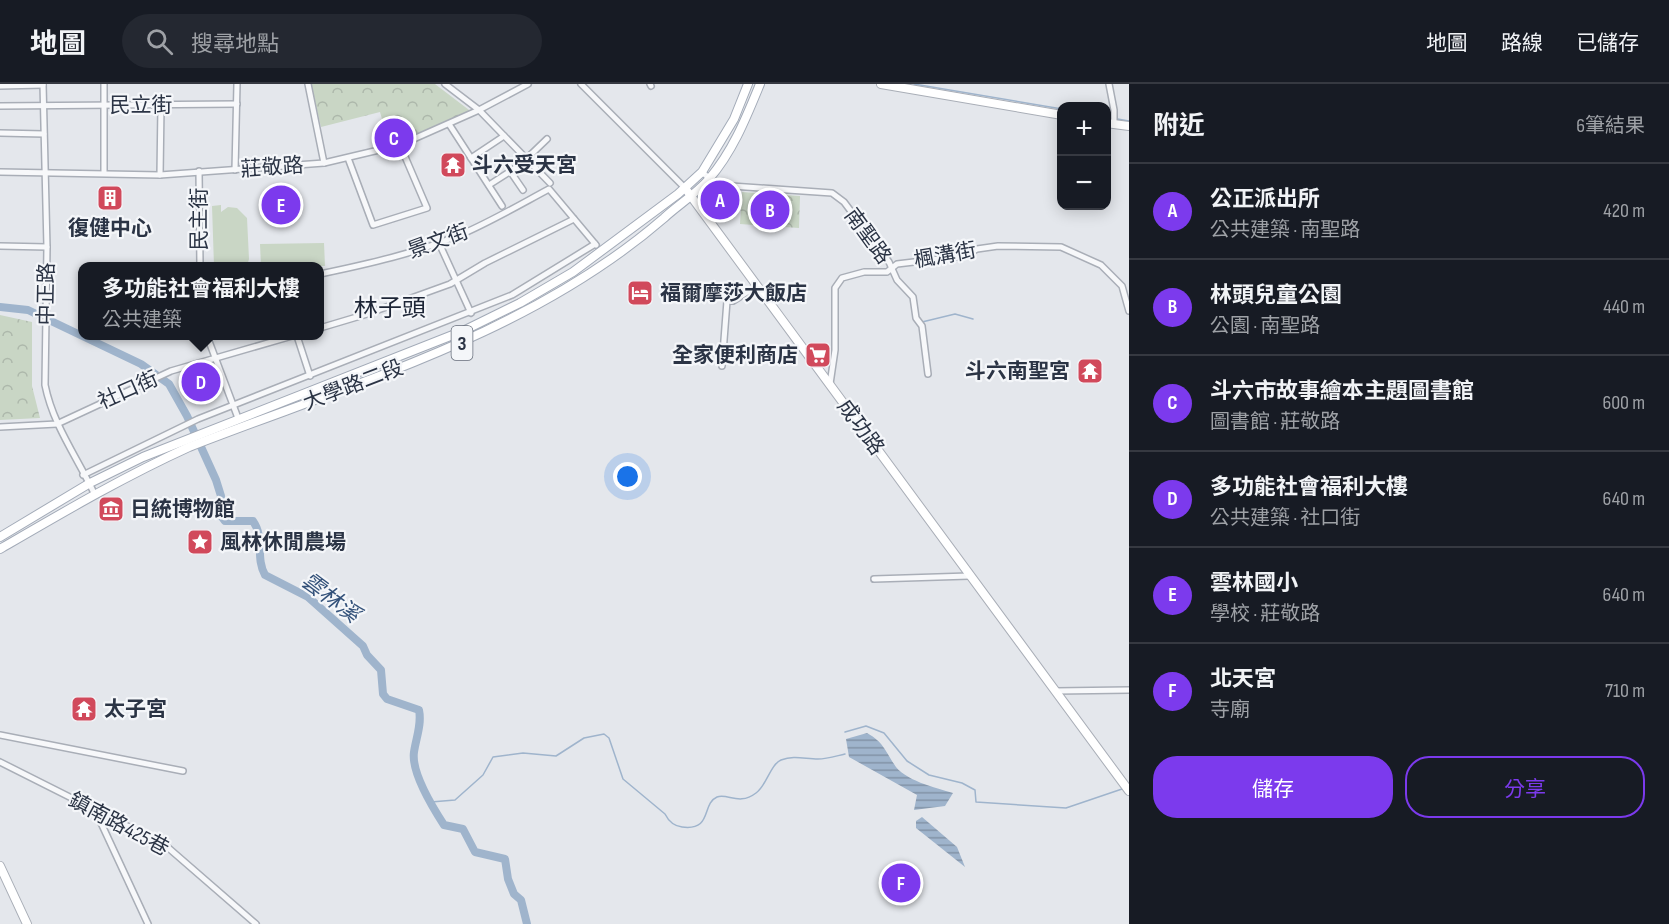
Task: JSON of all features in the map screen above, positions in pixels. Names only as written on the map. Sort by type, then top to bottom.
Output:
[{"type":"main road","name":"3","points":[[688,192],[734,119],[748,84]]},
{"type":"main road","name":"3","points":[[688,192],[709,179],[741,131],[760,84]]},
{"type":"main road","points":[[881,84],[1057,114]]},
{"type":"main road","points":[[1111,123],[1129,126]]},
{"type":"main road","name":"大學路二段","points":[[0,549],[94,493],[189,447],[204,436],[238,418],[463,331],[497,314],[573,272],[688,192]]},
{"type":"main road","name":"大學路二段","points":[[0,537],[90,483],[185,439],[204,436],[296,407],[468,340],[502,323],[549,299],[604,264],[688,192]]},
{"type":"main road","name":"成功路","points":[[688,192],[1127,788]]},
{"type":"main road","points":[[497,314],[502,323]]},
{"type":"main road","points":[[293,397],[296,407]]},
{"type":"main road","points":[[0,866],[27,924]]},
{"type":"street","points":[[104,84],[104,173]]},
{"type":"street","points":[[235,170],[237,84]]},
{"type":"street","points":[[308,84],[324,163]]},
{"type":"street","name":"成功路","points":[[581,84],[688,192]]},
{"type":"street","points":[[1109,84],[1114,110],[1111,120]]},
{"type":"street","points":[[0,86],[44,85]]},
{"type":"street","name":"中正路","points":[[44,85],[47,247],[45,385],[48,402],[57,424],[94,493]]},
{"type":"street","points":[[448,85],[479,110],[527,159],[600,252]]},
{"type":"street","name":"莊敬路","points":[[0,172],[160,175],[324,163],[400,145],[479,110],[523,85]]},
{"type":"street","name":"民立街","points":[[0,106],[237,104]]},
{"type":"street","points":[[160,175],[161,105]]},
{"type":"street","points":[[449,124],[502,206]]},
{"type":"street","points":[[0,133],[44,134]]},
{"type":"street","points":[[471,158],[504,136]]},
{"type":"street","points":[[489,185],[527,159],[547,139]]},
{"type":"street","points":[[348,158],[373,225],[428,207],[400,145]]},
{"type":"street","name":"民主街","points":[[199,171],[200,262]]},
{"type":"street","points":[[510,171],[523,190]]},
{"type":"street","points":[[702,172],[709,179]]},
{"type":"street","name":"南聖路","points":[[709,179],[717,185],[832,193],[844,202],[892,269],[897,280],[913,297],[916,318],[922,326],[928,374]]},
{"type":"street","name":"景文街","points":[[324,273],[378,262],[465,233],[549,186]]},
{"type":"street","points":[[324,327],[398,303],[455,281],[485,263],[574,219]]},
{"type":"street","points":[[439,243],[471,313]]},
{"type":"street","name":"大學路二段","points":[[83,475],[198,419],[512,295],[594,244]]},
{"type":"street","points":[[0,246],[47,247]]},
{"type":"street","name":"楓溝街","points":[[830,384],[835,350],[835,288],[839,280],[864,272],[879,273],[892,269],[897,264],[964,256],[977,249],[998,246],[1061,247],[1101,265],[1122,285],[1129,311]]},
{"type":"street","points":[[722,366],[727,301],[733,302],[757,286]]},
{"type":"street","points":[[209,340],[238,418]]},
{"type":"street","name":"社口街","points":[[0,427],[57,424],[171,371],[277,340]]},
{"type":"street","points":[[298,340],[310,376]]},
{"type":"street","points":[[874,579],[969,576]]},
{"type":"street","points":[[1056,691],[1129,690]]},
{"type":"street","points":[[0,735],[183,771]]},
{"type":"street","name":"鎮南路425巷","points":[[0,762],[165,845],[256,924]]},
{"type":"street","points":[[95,810],[148,924]]},
{"type":"green space","points":[[311,84],[435,84],[473,113],[389,144],[380,112],[321,127]]},
{"type":"green space","points":[[742,192],[800,196],[799,228],[740,224]]},
{"type":"green space","points":[[221,205],[221,212],[228,207],[237,208],[247,218],[248,262],[214,262],[212,206]]},
{"type":"green space","points":[[324,243],[325,266],[324,262],[261,262],[260,244]]},
{"type":"green space","points":[[0,315],[32,322],[32,386],[40,418],[0,420]]},
{"type":"water","points":[[867,733],[880,743],[898,770],[905,775],[920,783],[953,793],[945,806],[914,810],[917,795],[849,757],[846,739]]},
{"type":"water","points":[[922,817],[957,847],[965,867],[916,828],[916,821]]},
{"type":"waterway","points":[[914,84],[1057,108]]},
{"type":"waterway","points":[[1111,118],[1129,121]]},
{"type":"waterway","name":"雲林溪","points":[[0,307],[28,310],[78,334]]},
{"type":"waterway","points":[[922,322],[955,314],[973,319]]},
{"type":"waterway","name":"雲林溪","points":[[91,340],[141,364],[169,384],[187,416],[216,480],[221,496],[219,513],[225,521],[253,521],[257,527],[262,568],[265,575],[308,597],[363,646],[367,655],[381,670],[383,694],[387,699],[419,710],[414,760],[424,790],[444,825],[463,829],[475,852],[505,859],[508,879],[514,894],[521,900],[527,924]]},
{"type":"waterway","points":[[845,732],[866,726],[884,733],[907,761],[929,775],[962,783],[975,790],[976,802],[1066,808],[1122,789]]},
{"type":"waterway","points":[[431,802],[455,800],[483,775],[493,757],[523,753],[556,756],[584,738],[604,734],[609,738],[623,779],[674,824],[692,827],[702,821],[712,800],[717,797],[744,799],[756,793],[774,766],[781,760],[795,757],[821,759],[845,754]]},
{"type":"place","name":"斗六市故事繪本主題圖書館","points":[[394,138]]},
{"type":"place","name":"斗六受天宮","points":[[453,165]]},
{"type":"place","name":"復健中心","points":[[110,198]]},
{"type":"place","name":"公正派出所","points":[[720,200]]},
{"type":"place","name":"雲林國小","points":[[281,205]]},
{"type":"place","name":"林頭兒童公園","points":[[770,210]]},
{"type":"place","name":"福爾摩莎大飯店","points":[[640,293]]},
{"type":"place","name":"全家便利商店","points":[[818,355]]},
{"type":"place","name":"斗六南聖宮","points":[[1090,371]]},
{"type":"place","name":"多功能社會福利大樓","points":[[201,382]]},
{"type":"place","name":"日統博物館","points":[[111,509]]},
{"type":"place","name":"風林休閒農場","points":[[200,542]]},
{"type":"place","name":"太子宮","points":[[84,709]]},
{"type":"place","name":"北天宮","points":[[901,883]]},
{"type":"district","name":"林子頭","points":[[390,308]]}]
